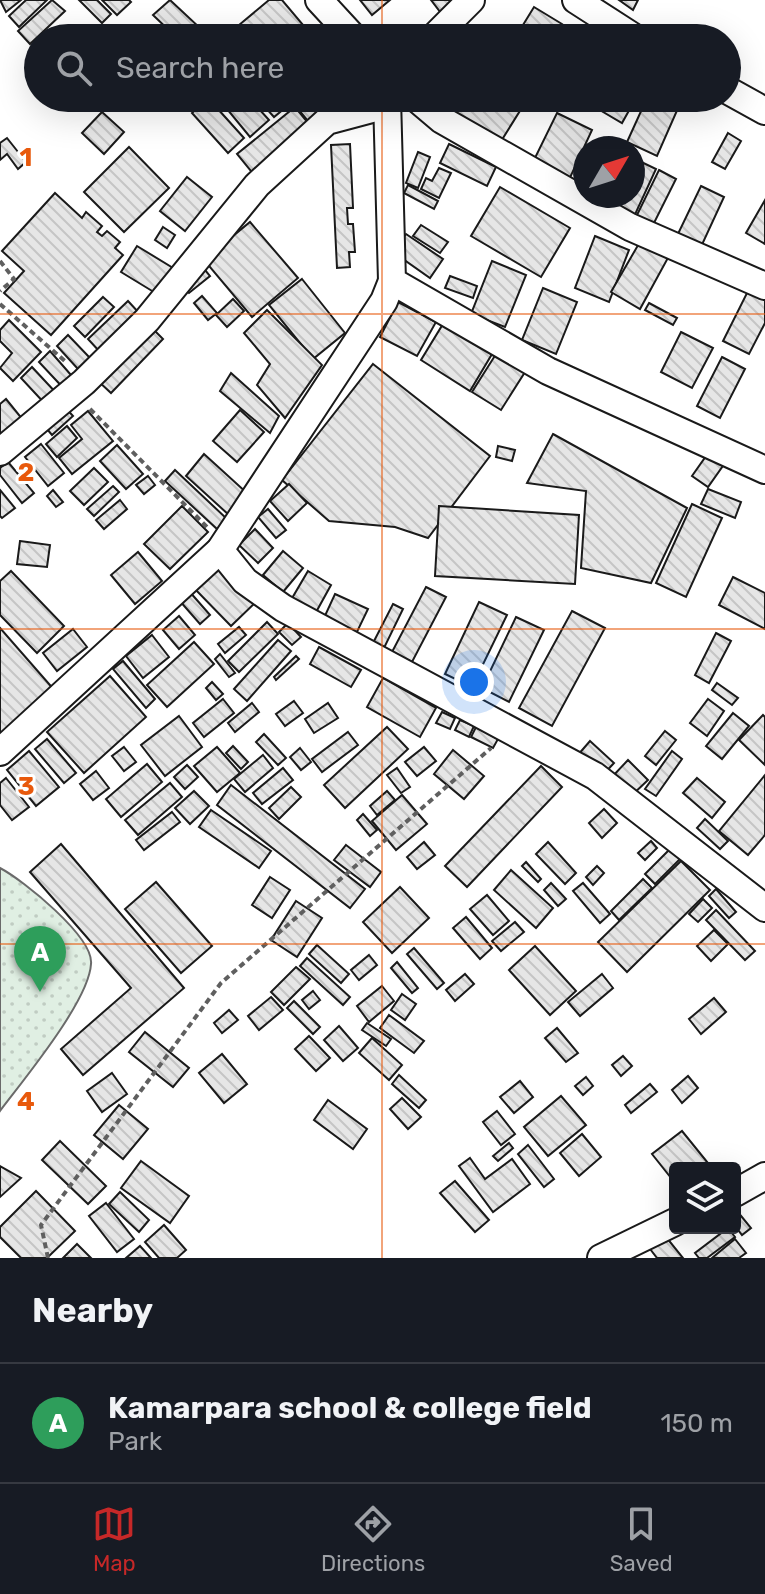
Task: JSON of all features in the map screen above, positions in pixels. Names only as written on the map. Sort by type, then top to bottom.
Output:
[{"type":"street","points":[[319,0],[341,24]]},
{"type":"street","points":[[447,24],[471,0]]},
{"type":"street","points":[[576,0],[613,24]]},
{"type":"street","points":[[741,98],[765,111]]},
{"type":"street","points":[[0,452],[84,382],[147,320],[257,185],[327,121],[354,112]]},
{"type":"street","points":[[0,751],[220,550],[384,301],[392,281],[387,112]]},
{"type":"street","points":[[433,112],[630,227],[765,286]]},
{"type":"street","points":[[392,281],[548,371],[765,470]]},
{"type":"street","points":[[220,550],[245,581],[283,608],[595,776],[765,908]]},
{"type":"street","points":[[741,1190],[765,1176]]},
{"type":"street","points":[[601,1258],[669,1225]]},
{"type":"path","points":[[0,261],[14,279],[0,291]]},
{"type":"path","points":[[0,304],[50,345],[95,393],[86,405],[211,531],[220,550]]},
{"type":"path","points":[[48,1258],[41,1225],[221,983],[373,848],[512,731]]},
{"type":"green space","points":[[0,868],[40,897],[70,925],[89,953],[91,964],[88,980],[68,1018],[0,1111]]},
{"type":"building","points":[[0,0],[21,0],[6,12]]},
{"type":"building","points":[[26,0],[47,0],[19,27],[9,16]]},
{"type":"building","points":[[52,0],[65,11],[51,24],[26,24]]},
{"type":"building","points":[[79,0],[97,0],[111,14],[102,23]]},
{"type":"building","points":[[102,0],[129,0],[131,2],[117,15]]},
{"type":"building","points":[[170,0],[196,24],[162,24],[153,15]]},
{"type":"building","points":[[269,0],[282,0],[302,24],[240,24]]},
{"type":"building","points":[[360,0],[390,0],[372,15]]},
{"type":"building","points":[[431,0],[458,0],[441,13]]},
{"type":"building","points":[[619,0],[638,0],[633,10]]},
{"type":"building","points":[[534,7],[562,24],[524,24]]},
{"type":"building","points":[[102,112],[124,132],[104,154],[82,133]]},
{"type":"building","points":[[221,112],[244,138],[228,153],[192,113]]},
{"type":"building","points":[[229,112],[262,112],[269,120],[250,137]]},
{"type":"building","points":[[289,112],[299,112],[309,124],[269,157],[282,174],[265,188],[237,154]]},
{"type":"building","points":[[300,112],[330,112],[312,126]]},
{"type":"building","points":[[443,112],[519,112],[498,146]]},
{"type":"building","points":[[603,112],[628,112],[622,123]]},
{"type":"building","points":[[641,112],[676,112],[657,156],[645,150],[645,136],[630,136]]},
{"type":"building","points":[[557,113],[592,130],[589,136],[573,136],[573,171],[568,182],[532,164]]},
{"type":"building","points":[[728,133],[741,141],[725,169],[712,162]]},
{"type":"building","points":[[7,138],[26,162],[18,169],[7,154],[0,160],[0,143]]},
{"type":"building","points":[[350,144],[353,208],[347,208],[348,224],[353,224],[355,252],[349,252],[350,267],[337,268],[331,145]]},
{"type":"building","points":[[449,144],[496,167],[487,186],[440,163]]},
{"type":"building","points":[[129,147],[169,188],[124,232],[84,192]]},
{"type":"building","points":[[418,152],[430,157],[418,188],[406,183]]},
{"type":"building","points":[[645,164],[656,169],[645,193]]},
{"type":"building","points":[[439,168],[451,173],[439,198],[421,189],[426,178],[432,181]]},
{"type":"building","points":[[659,170],[676,179],[652,227],[635,219],[640,208],[645,208],[645,199]]},
{"type":"building","points":[[187,177],[212,197],[185,231],[160,211]]},
{"type":"building","points":[[408,185],[438,201],[434,209],[404,193]]},
{"type":"building","points":[[701,186],[724,197],[700,249],[676,238]]},
{"type":"building","points":[[500,187],[570,228],[541,277],[471,236]]},
{"type":"building","points":[[55,193],[82,218],[86,212],[102,226],[97,232],[102,236],[107,231],[120,242],[115,248],[123,255],[51,335],[4,293],[24,271],[2,251]]},
{"type":"building","points":[[765,200],[765,244],[746,233]]},
{"type":"building","points":[[606,208],[638,208],[632,221]]},
{"type":"building","points":[[250,222],[298,278],[252,317],[204,260]]},
{"type":"building","points":[[421,225],[448,242],[440,253],[413,236]]},
{"type":"building","points":[[163,227],[175,235],[167,248],[155,240]]},
{"type":"building","points":[[406,234],[443,259],[430,278],[393,252]]},
{"type":"building","points":[[595,236],[629,250],[609,302],[575,288]]},
{"type":"building","points":[[641,240],[669,256],[640,309],[611,292]]},
{"type":"building","points":[[137,246],[178,271],[162,297],[121,272]]},
{"type":"building","points":[[492,261],[526,275],[505,327],[471,314]]},
{"type":"building","points":[[201,265],[210,276],[189,293],[180,283]]},
{"type":"building","points":[[450,276],[477,286],[473,298],[445,288]]},
{"type":"building","points":[[302,279],[345,333],[313,359],[269,305]]},
{"type":"building","points":[[543,288],[577,302],[556,354],[522,340]]},
{"type":"building","points":[[749,289],[765,297],[765,323],[749,354],[723,341]]},
{"type":"building","points":[[202,296],[217,313],[208,320],[194,303]]},
{"type":"building","points":[[103,297],[114,307],[85,337],[74,326]]},
{"type":"building","points":[[233,299],[244,311],[227,327],[216,315]]},
{"type":"building","points":[[128,301],[140,314],[100,352],[88,339]]},
{"type":"building","points":[[398,302],[436,322],[417,356],[380,337]]},
{"type":"building","points":[[649,303],[677,318],[673,325],[645,310]]},
{"type":"building","points":[[267,310],[322,365],[285,418],[257,385],[270,364],[244,333]]},
{"type":"building","points":[[9,320],[41,352],[13,381],[0,368],[12,353],[0,341],[0,330]]},
{"type":"building","points":[[443,324],[492,354],[470,391],[421,360]]},
{"type":"building","points":[[150,326],[163,339],[111,393],[97,380]]},
{"type":"building","points":[[681,332],[713,348],[692,388],[661,372]]},
{"type":"building","points":[[68,335],[90,358],[78,369],[57,346]]},
{"type":"building","points":[[50,351],[78,383],[68,393],[39,362]]},
{"type":"building","points":[[496,354],[525,372],[501,410],[472,392]]},
{"type":"building","points":[[722,357],[745,369],[720,418],[697,406]]},
{"type":"building","points":[[373,364],[490,456],[428,538],[395,527],[329,521],[282,480]]},
{"type":"building","points":[[32,367],[59,396],[48,407],[21,378]]},
{"type":"building","points":[[231,373],[279,416],[270,433],[220,391]]},
{"type":"building","points":[[6,399],[28,426],[8,442],[0,432],[0,404]]},
{"type":"building","points":[[62,404],[73,416],[52,435],[42,423]]},
{"type":"building","points":[[240,410],[264,432],[237,462],[213,441]]},
{"type":"building","points":[[88,411],[113,441],[72,474],[59,458],[82,439],[71,425]]},
{"type":"building","points":[[67,426],[77,438],[57,457],[46,444]]},
{"type":"building","points":[[553,434],[687,508],[651,583],[581,568],[586,491],[527,483]]},
{"type":"building","points":[[716,442],[732,453],[708,487],[692,476]]},
{"type":"building","points":[[41,444],[64,473],[48,486],[25,457]]},
{"type":"building","points":[[117,445],[143,474],[126,489],[100,461]]},
{"type":"building","points":[[498,446],[515,450],[512,461],[496,457]]},
{"type":"building","points":[[204,454],[248,494],[229,515],[186,476]]},
{"type":"building","points":[[8,462],[34,493],[22,503],[0,475],[0,468]]},
{"type":"building","points":[[94,468],[108,482],[84,505],[70,491]]},
{"type":"building","points":[[175,470],[227,519],[217,529],[165,481]]},
{"type":"building","points":[[148,476],[155,485],[144,494],[136,485]]},
{"type":"building","points":[[289,484],[307,503],[288,521],[270,501]]},
{"type":"building","points":[[113,486],[119,492],[94,516],[87,509]]},
{"type":"building","points":[[708,489],[741,502],[735,518],[701,504]]},
{"type":"building","points":[[0,490],[15,508],[2,518],[0,516]]},
{"type":"building","points":[[53,490],[63,502],[56,507],[47,496]]},
{"type":"building","points":[[120,500],[127,509],[104,529],[96,520]]},
{"type":"building","points":[[692,504],[722,518],[686,597],[656,583]]},
{"type":"building","points":[[182,506],[208,532],[170,569],[144,544]]},
{"type":"building","points":[[439,506],[579,515],[575,584],[435,576]]},
{"type":"building","points":[[268,509],[286,530],[276,538],[258,517]]},
{"type":"building","points":[[255,529],[273,548],[258,563],[239,545]]},
{"type":"building","points":[[20,541],[50,545],[47,567],[17,564]]},
{"type":"building","points":[[283,551],[303,568],[283,592],[263,575]]},
{"type":"building","points":[[138,552],[162,581],[135,604],[111,575]]},
{"type":"building","points":[[220,562],[257,601],[231,626],[193,587]]},
{"type":"building","points":[[11,571],[64,626],[37,653],[0,615],[0,581]]},
{"type":"building","points":[[308,571],[331,585],[315,614],[291,600]]},
{"type":"building","points":[[733,577],[765,593],[765,629],[719,605]]},
{"type":"building","points":[[426,587],[446,597],[412,662],[392,652]]},
{"type":"building","points":[[189,591],[210,615],[200,624],[179,600]]},
{"type":"building","points":[[335,594],[368,609],[355,636],[323,620]]},
{"type":"building","points":[[479,602],[507,615],[472,687],[445,674]]},
{"type":"building","points":[[393,604],[403,609],[384,648],[373,643]]},
{"type":"building","points":[[572,611],[605,628],[552,726],[519,708]]},
{"type":"building","points":[[179,616],[195,635],[179,649],[163,630]]},
{"type":"building","points":[[516,617],[544,630],[509,702],[482,688]]},
{"type":"building","points":[[267,622],[278,634],[239,672],[228,661]]},
{"type":"building","points":[[288,623],[301,637],[292,645],[279,632]]},
{"type":"building","points":[[239,627],[246,635],[225,653],[218,644]]},
{"type":"building","points":[[0,628],[56,692],[4,738],[0,733]]},
{"type":"building","points":[[73,629],[87,647],[57,671],[43,653]]},
{"type":"building","points":[[716,633],[731,641],[709,683],[695,675]]},
{"type":"building","points":[[152,635],[169,657],[143,678],[126,656]]},
{"type":"building","points":[[278,640],[291,651],[247,701],[234,689]]},
{"type":"building","points":[[194,642],[214,664],[167,707],[147,685]]},
{"type":"building","points":[[319,647],[361,670],[351,687],[310,664]]},
{"type":"building","points":[[220,654],[235,673],[229,677],[215,659]]},
{"type":"building","points":[[296,656],[299,659],[276,680],[274,677]]},
{"type":"building","points":[[123,661],[155,699],[146,708],[113,669]]},
{"type":"building","points":[[110,676],[146,717],[84,773],[47,732]]},
{"type":"building","points":[[383,678],[436,708],[420,737],[367,707]]},
{"type":"building","points":[[212,682],[223,694],[216,700],[206,688]]},
{"type":"building","points":[[717,683],[738,698],[732,705],[712,690]]},
{"type":"building","points":[[223,699],[234,713],[204,737],[193,723]]},
{"type":"building","points":[[708,699],[724,711],[707,736],[690,723]]},
{"type":"building","points":[[294,701],[303,713],[285,726],[276,714]]},
{"type":"building","points":[[252,703],[259,712],[235,732],[228,723]]},
{"type":"building","points":[[328,703],[338,718],[314,733],[305,719]]},
{"type":"building","points":[[442,712],[455,718],[450,729],[436,723]]},
{"type":"building","points":[[733,713],[749,726],[722,759],[706,746]]},
{"type":"building","points":[[763,715],[765,717],[765,765],[739,740]]},
{"type":"building","points":[[179,716],[202,747],[165,776],[141,745]]},
{"type":"building","points":[[460,720],[474,726],[469,737],[455,730]]},
{"type":"building","points":[[387,727],[408,749],[345,808],[324,785]]},
{"type":"building","points":[[476,727],[498,739],[493,748],[471,737]]},
{"type":"building","points":[[665,731],[676,740],[656,765],[645,756]]},
{"type":"building","points":[[348,732],[358,745],[322,772],[312,759]]},
{"type":"building","points":[[264,734],[286,758],[278,765],[256,742]]},
{"type":"building","points":[[47,739],[76,773],[64,783],[35,749]]},
{"type":"building","points":[[590,741],[614,763],[601,777],[577,756]]},
{"type":"building","points":[[233,746],[248,762],[241,769],[226,753]]},
{"type":"building","points":[[124,747],[136,762],[124,771],[112,756]]},
{"type":"building","points":[[217,747],[240,773],[217,792],[194,766]]},
{"type":"building","points":[[424,747],[436,761],[417,776],[405,762]]},
{"type":"building","points":[[300,748],[311,762],[301,770],[290,757]]},
{"type":"building","points":[[453,750],[484,776],[464,799],[434,774]]},
{"type":"building","points":[[29,751],[59,787],[36,806],[7,770]]},
{"type":"building","points":[[672,751],[682,759],[656,796],[645,789]]},
{"type":"building","points":[[263,755],[273,768],[245,792],[234,779]]},
{"type":"building","points":[[628,760],[648,780],[630,797],[611,778]]},
{"type":"building","points":[[147,764],[162,782],[121,817],[106,799]]},
{"type":"building","points":[[187,765],[198,777],[185,789],[174,777]]},
{"type":"building","points":[[541,766],[562,787],[467,887],[445,866]]},
{"type":"building","points":[[283,768],[293,780],[262,804],[253,793]]},
{"type":"building","points":[[397,768],[410,787],[401,793],[387,775]]},
{"type":"building","points":[[96,771],[109,788],[93,800],[80,784]]},
{"type":"building","points":[[765,775],[765,835],[748,855],[719,831]]},
{"type":"building","points":[[6,778],[29,807],[12,820],[0,805],[0,783]]},
{"type":"building","points":[[697,778],[725,802],[712,818],[683,793]]},
{"type":"building","points":[[170,783],[182,797],[138,835],[125,820]]},
{"type":"building","points":[[231,785],[365,889],[350,908],[217,805]]},
{"type":"building","points":[[291,787],[301,797],[279,819],[269,808]]},
{"type":"building","points":[[194,791],[209,806],[190,824],[175,808]]},
{"type":"building","points":[[387,791],[395,800],[377,815],[370,806]]},
{"type":"building","points":[[402,795],[427,824],[396,850],[372,821]]},
{"type":"building","points":[[604,809],[617,823],[602,838],[589,823]]},
{"type":"building","points":[[211,810],[271,851],[259,868],[199,827]]},
{"type":"building","points":[[172,812],[180,822],[144,850],[136,840]]},
{"type":"building","points":[[363,814],[377,830],[370,836],[357,820]]},
{"type":"building","points":[[705,819],[728,841],[720,849],[697,828]]},
{"type":"building","points":[[651,841],[657,848],[645,860],[638,853]]},
{"type":"building","points":[[424,842],[435,855],[417,869],[407,857]]},
{"type":"building","points":[[548,842],[576,873],[565,884],[536,854]]},
{"type":"building","points":[[61,844],[184,988],[83,1075],[61,1049],[131,988],[30,872]]},
{"type":"building","points":[[346,845],[381,872],[370,887],[334,860]]},
{"type":"building","points":[[671,848],[681,858],[655,884],[645,874]]},
{"type":"building","points":[[681,861],[710,890],[627,972],[598,942]]},
{"type":"building","points":[[526,862],[541,879],[538,882],[522,866]]},
{"type":"building","points":[[597,866],[604,873],[593,885],[586,877]]},
{"type":"building","points":[[511,870],[553,908],[536,928],[494,890]]},
{"type":"building","points":[[270,877],[290,890],[272,918],[252,905]]},
{"type":"building","points":[[643,879],[652,888],[619,920],[611,911]]},
{"type":"building","points":[[156,882],[212,946],[181,973],[125,909]]},
{"type":"building","points":[[551,883],[566,899],[558,906],[544,890]]},
{"type":"building","points":[[583,883],[610,914],[600,923],[573,891]]},
{"type":"building","points":[[400,887],[429,918],[392,953],[363,922]]},
{"type":"building","points":[[716,889],[736,912],[729,918],[709,896]]},
{"type":"building","points":[[487,895],[509,921],[493,935],[470,909]]},
{"type":"building","points":[[703,899],[712,908],[698,922],[689,914]]},
{"type":"building","points":[[296,901],[322,918],[297,957],[271,940]]},
{"type":"building","points":[[716,910],[755,951],[745,960],[706,920]]},
{"type":"building","points":[[466,917],[492,948],[480,959],[453,928]]},
{"type":"building","points":[[515,922],[524,932],[501,951],[492,941]]},
{"type":"building","points":[[714,930],[728,944],[711,961],[697,946]]},
{"type":"building","points":[[317,945],[349,974],[341,983],[309,954]]},
{"type":"building","points":[[535,946],[576,991],[550,1015],[509,970]]},
{"type":"building","points":[[414,948],[444,983],[437,989],[407,954]]},
{"type":"building","points":[[369,955],[377,965],[359,980],[351,970]]},
{"type":"building","points":[[307,958],[350,997],[343,1005],[300,966]]},
{"type":"building","points":[[397,962],[418,988],[412,993],[391,968]]},
{"type":"building","points":[[296,967],[310,979],[284,1005],[271,992]]},
{"type":"building","points":[[465,974],[474,984],[455,1001],[446,990]]},
{"type":"building","points":[[602,974],[613,988],[580,1016],[568,1002]]},
{"type":"building","points":[[382,986],[394,1001],[369,1022],[357,1006]]},
{"type":"building","points":[[313,991],[320,1000],[309,1009],[302,1000]]},
{"type":"building","points":[[402,994],[416,1004],[405,1020],[391,1010]]},
{"type":"building","points":[[271,997],[283,1010],[259,1030],[248,1016]]},
{"type":"building","points":[[714,998],[726,1012],[701,1034],[689,1019]]},
{"type":"building","points":[[294,1001],[320,1027],[313,1034],[287,1008]]},
{"type":"building","points":[[229,1010],[238,1020],[222,1033],[214,1023]]},
{"type":"building","points":[[389,1015],[424,1041],[414,1053],[380,1028]]},
{"type":"building","points":[[367,1023],[391,1039],[386,1046],[362,1030]]},
{"type":"building","points":[[339,1026],[358,1048],[343,1061],[324,1040]]},
{"type":"building","points":[[557,1028],[578,1053],[566,1062],[545,1038]]},
{"type":"building","points":[[145,1032],[189,1068],[173,1087],[129,1052]]},
{"type":"building","points":[[309,1036],[330,1058],[316,1071],[295,1049]]},
{"type":"building","points":[[372,1038],[402,1065],[389,1080],[359,1053]]},
{"type":"building","points":[[222,1054],[247,1084],[224,1103],[199,1073]]},
{"type":"building","points":[[623,1056],[632,1066],[621,1076],[612,1065]]},
{"type":"building","points":[[112,1073],[127,1094],[102,1112],[87,1091]]},
{"type":"building","points":[[399,1075],[426,1100],[419,1108],[392,1084]]},
{"type":"building","points":[[688,1076],[698,1088],[682,1103],[672,1090]]},
{"type":"building","points":[[586,1077],[593,1086],[583,1095],[575,1086]]},
{"type":"building","points":[[520,1081],[533,1097],[514,1113],[500,1097]]},
{"type":"building","points":[[650,1084],[657,1092],[631,1113],[625,1105]]},
{"type":"building","points":[[561,1096],[586,1125],[548,1156],[524,1127]]},
{"type":"building","points":[[402,1098],[421,1117],[408,1129],[390,1109]]},
{"type":"building","points":[[328,1100],[367,1129],[353,1149],[314,1120]]},
{"type":"building","points":[[119,1105],[148,1129],[123,1159],[94,1135]]},
{"type":"building","points":[[497,1111],[515,1134],[501,1145],[483,1122]]},
{"type":"building","points":[[682,1131],[707,1162],[669,1162],[669,1175],[652,1154]]},
{"type":"building","points":[[582,1134],[601,1157],[579,1176],[560,1153]]},
{"type":"building","points":[[60,1141],[106,1186],[88,1204],[42,1160]]},
{"type":"building","points":[[509,1143],[513,1148],[498,1161],[493,1156]]},
{"type":"building","points":[[528,1145],[554,1179],[544,1187],[518,1154]]},
{"type":"building","points":[[470,1158],[485,1179],[512,1159],[530,1184],[493,1212],[459,1166]]},
{"type":"building","points":[[141,1161],[189,1196],[170,1223],[121,1188]]},
{"type":"building","points":[[0,1166],[21,1178],[0,1197]]},
{"type":"building","points":[[455,1181],[489,1220],[475,1232],[440,1193]]},
{"type":"building","points":[[36,1191],[75,1231],[47,1258],[21,1258],[0,1237],[0,1227]]},
{"type":"building","points":[[120,1192],[149,1220],[139,1232],[109,1204]]},
{"type":"building","points":[[106,1203],[134,1239],[117,1252],[89,1216]]},
{"type":"building","points":[[741,1216],[751,1228],[741,1234]]},
{"type":"building","points":[[164,1225],[186,1250],[177,1258],[159,1258],[145,1242]]},
{"type":"building","points":[[662,1232],[683,1258],[657,1258],[647,1245]]},
{"type":"building","points":[[720,1234],[733,1234],[735,1237],[707,1258],[699,1258],[695,1253]]},
{"type":"building","points":[[735,1239],[746,1253],[739,1258],[712,1258]]},
{"type":"building","points":[[77,1244],[91,1258],[63,1258]]},
{"type":"building","points":[[140,1246],[151,1258],[126,1258]]},
{"type":"place","name":"Kamarpara school & college field","points":[[40,992]]}]
